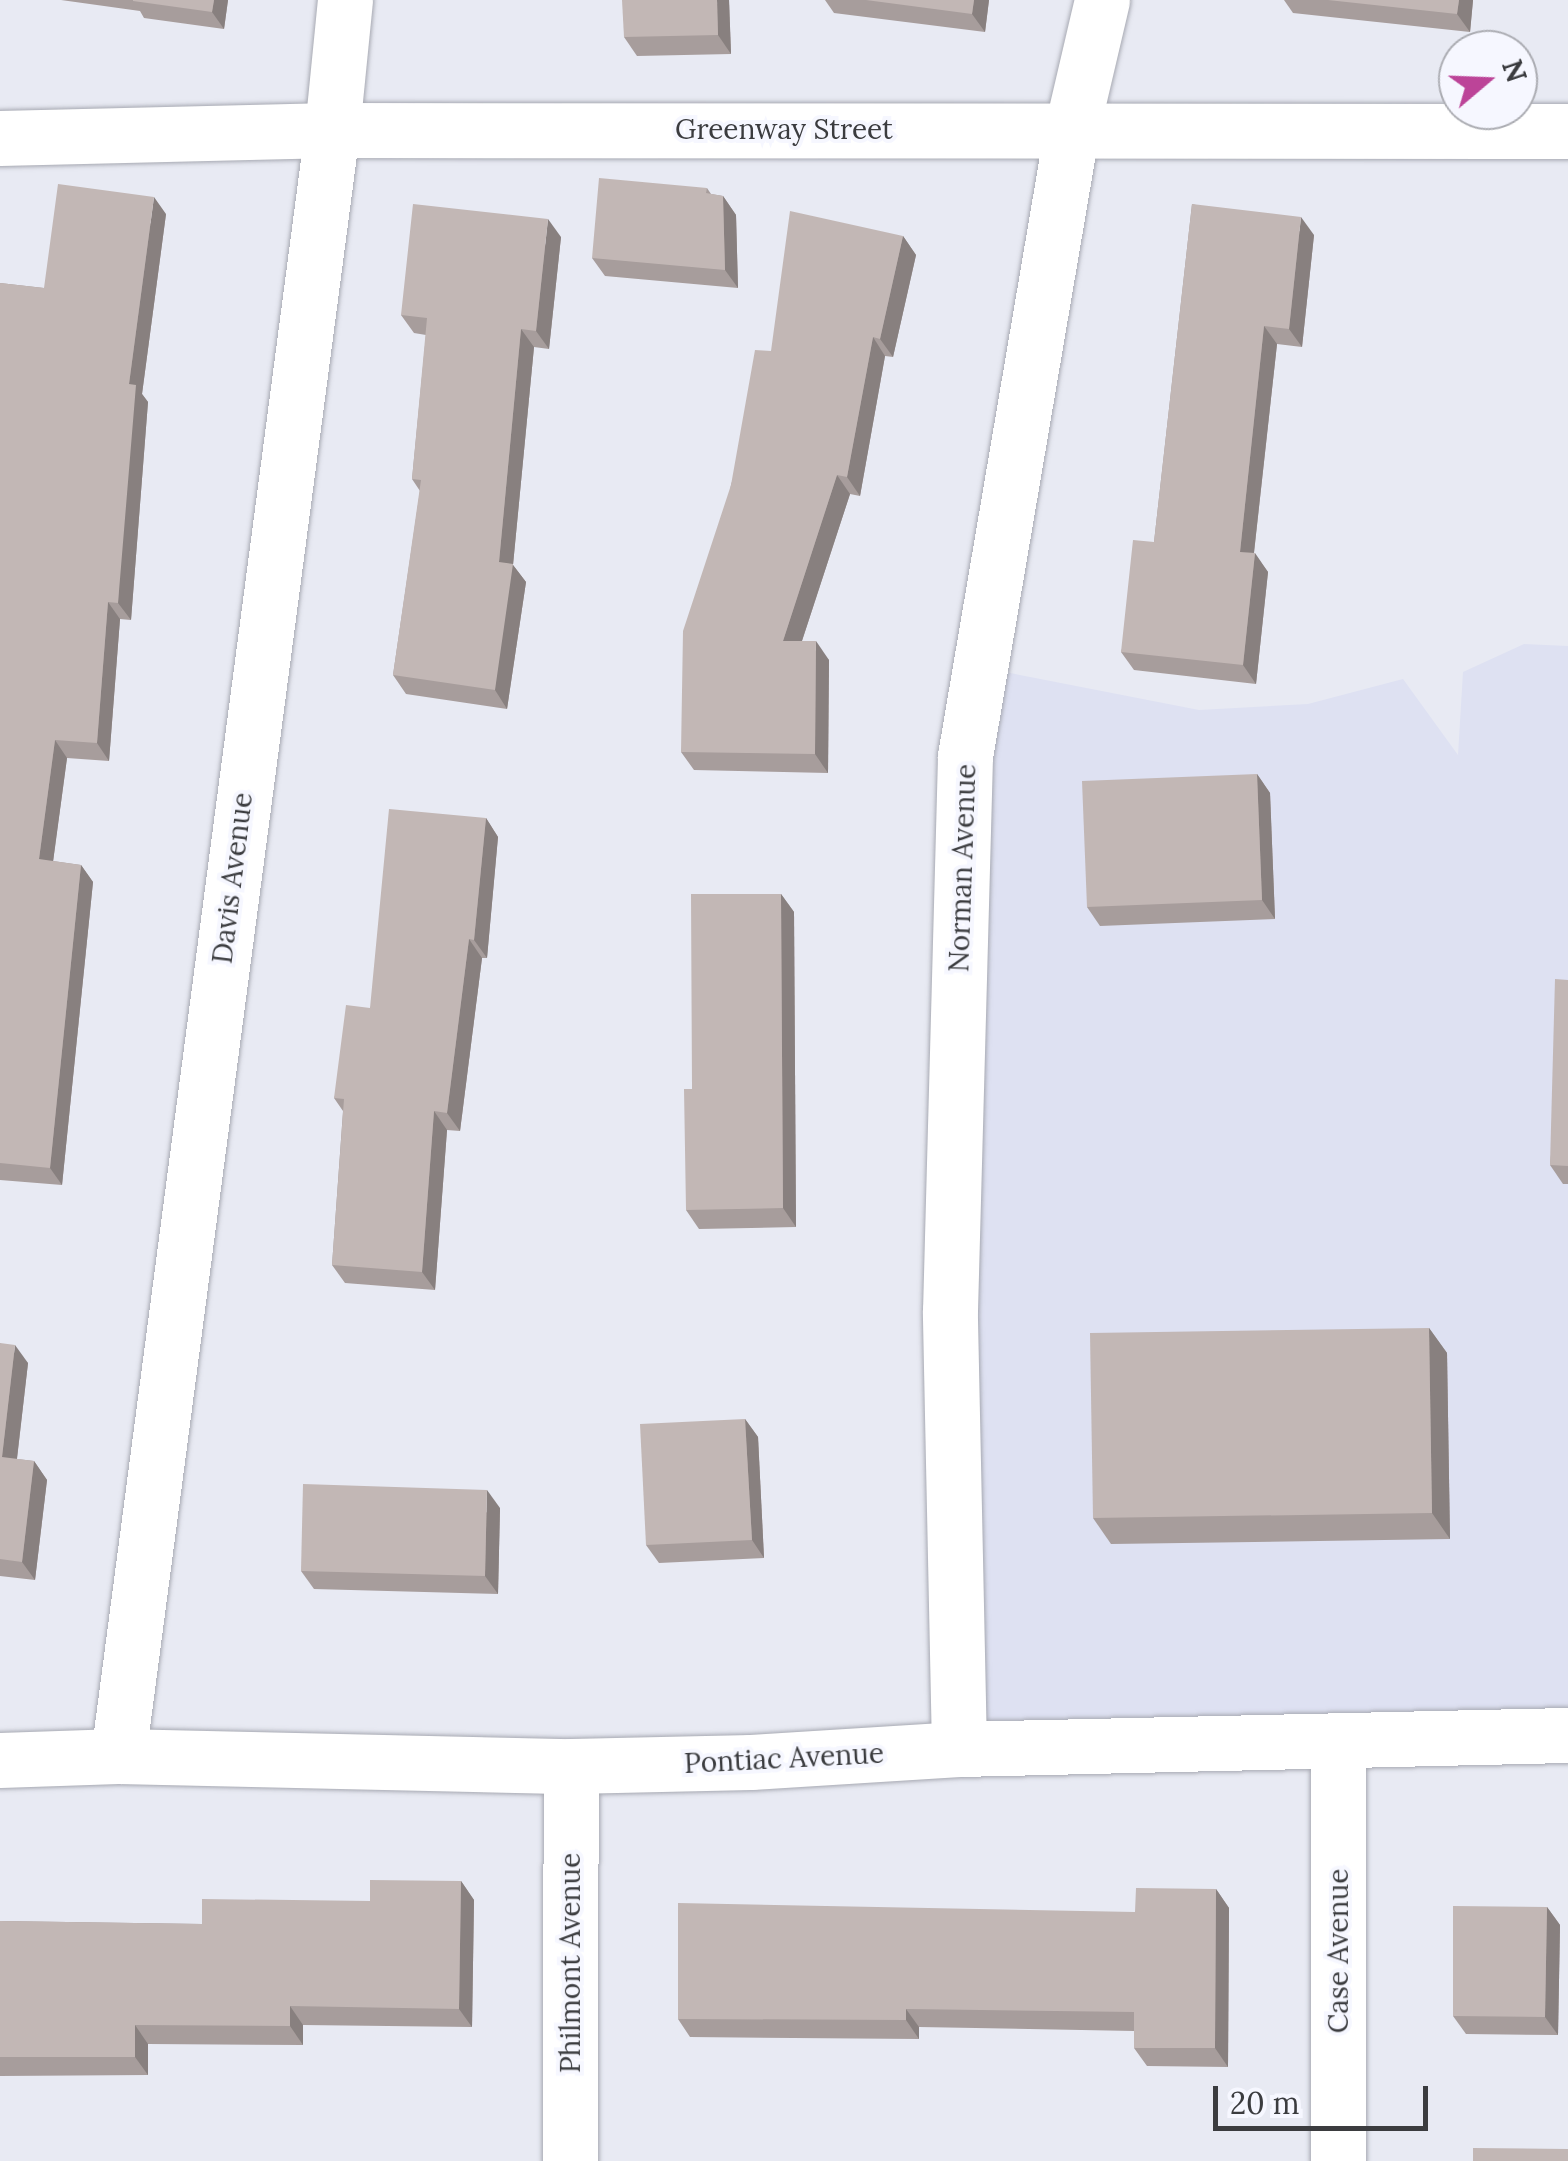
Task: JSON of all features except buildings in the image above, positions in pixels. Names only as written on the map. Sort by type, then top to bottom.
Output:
[{"type":"street","name":"Davis Avenue","points":[[118,1756],[346,0]]},
{"type":"street","name":"Norman Avenue","points":[[959,1748],[950,1311],[965,756],[1072,128],[1102,0]]},
{"type":"street","name":"Greenway Street","points":[[0,138],[332,130],[1568,131]]},
{"type":"street","name":"Pontiac Avenue","points":[[0,1760],[118,1756],[570,1766],[752,1762],[959,1748],[1568,1735]]},
{"type":"street","name":"Case Avenue","points":[[1338,1741],[1338,2161]]},
{"type":"street","name":"Philmont Avenue","points":[[570,1766],[570,2161]]},
{"type":"shaded area","points":[[1524,644],[1568,646],[1568,1734],[964,1742],[969,665],[1199,710],[1308,704],[1403,679],[1458,755],[1463,672]]}]
